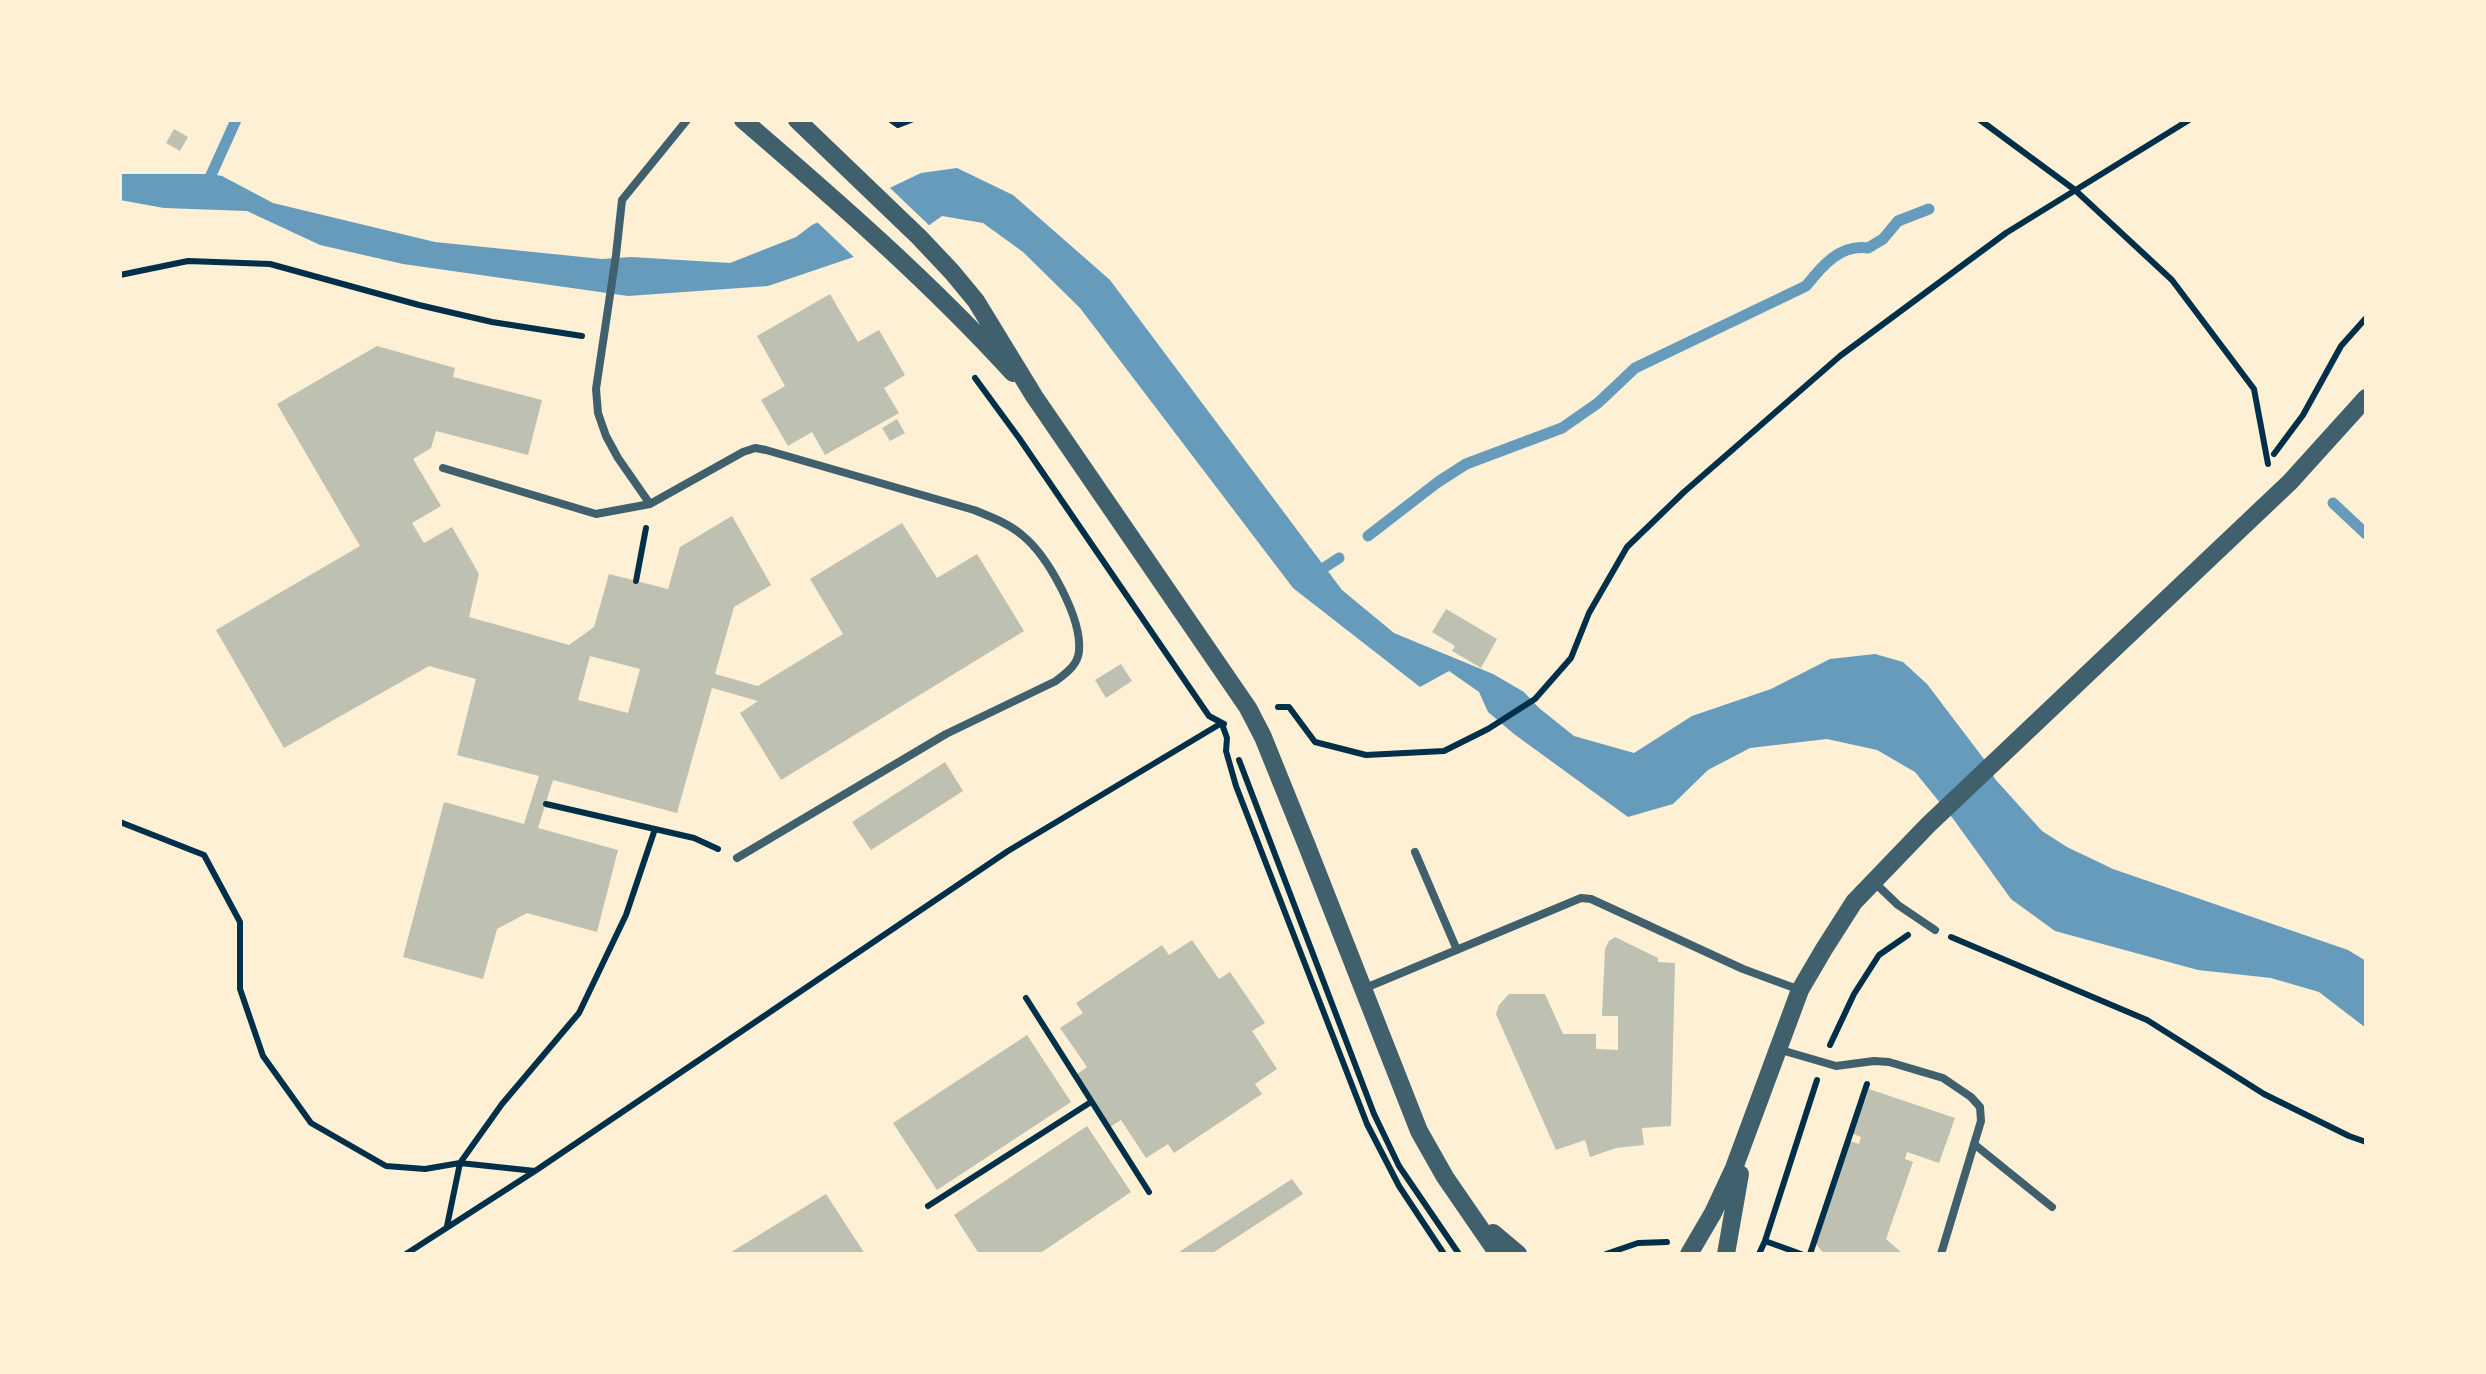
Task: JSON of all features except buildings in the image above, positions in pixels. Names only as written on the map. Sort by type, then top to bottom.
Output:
[{"type":"street","points":[[744,120],[890,250],[984,341],[1034,396]]},
{"type":"street","points":[[797,120],[919,237],[976,302],[1034,396],[1255,719],[1418,1130],[1498,1254]]},
{"type":"street","points":[[1691,1251],[1714,1213],[1800,990],[1836,928],[1873,881],[1928,824],[2290,482],[2366,398]]},
{"type":"street","points":[[1726,1254],[1754,1116]]},
{"type":"street","points":[[1464,1204],[1518,1254]]},
{"type":"lane","points":[[650,504],[606,436],[598,413],[596,389],[622,200],[687,120]]},
{"type":"lane","points":[[443,468],[596,514],[650,504],[754,448],[974,510],[1002,521],[1039,550],[1077,628],[1079,651],[1070,670],[1056,681],[946,734],[737,858]]},
{"type":"lane","points":[[1415,852],[1457,950]]},
{"type":"lane","points":[[1873,881],[1898,905],[1935,930]]},
{"type":"lane","points":[[1364,989],[1572,901],[1591,899],[1743,969],[1800,990]]},
{"type":"lane","points":[[1777,1049],[1836,1066],[1888,1062],[1943,1078],[1980,1108],[1981,1121],[1941,1254]]},
{"type":"lane","points":[[1974,1144],[2052,1207]]},
{"type":"path","points":[[891,120],[898,125],[911,120]]},
{"type":"path","points":[[1980,120],[2075,190],[2172,280],[2254,389],[2268,464],[2303,415],[2341,346],[2366,318]]},
{"type":"path","points":[[1278,707],[1289,708],[1315,742],[1366,755],[1444,750],[1488,729],[1535,699],[1571,658],[1588,612],[1627,547],[1684,492],[1840,356],[2006,233],[2188,120]]},
{"type":"path","points":[[120,275],[188,261],[270,264],[492,322],[603,340]]},
{"type":"path","points":[[972,374],[1209,716],[1234,729],[1235,741]]},
{"type":"path","points":[[636,580],[650,504]]},
{"type":"path","points":[[406,1254],[1008,851],[1222,723]]},
{"type":"path","points":[[1222,723],[1236,786],[1367,1124],[1399,1186],[1444,1254]]},
{"type":"path","points":[[1238,757],[1374,1114],[1399,1166],[1459,1254]]},
{"type":"path","points":[[546,804],[694,838],[737,858]]},
{"type":"path","points":[[120,822],[204,855],[240,922],[240,989],[263,1056],[311,1123],[386,1166],[425,1168],[460,1162],[535,1171]]},
{"type":"path","points":[[447,1228],[460,1162],[502,1104],[579,1014],[626,914],[655,829]]},
{"type":"path","points":[[1935,930],[2147,1020],[2264,1094],[2366,1142]]},
{"type":"path","points":[[1026,998],[1149,1192]]},
{"type":"path","points":[[1810,1254],[1874,1061]]},
{"type":"path","points":[[928,1206],[1091,1102]]},
{"type":"path","points":[[1752,1237],[1801,1254]]},
{"type":"path","points":[[1606,1254],[1638,1243],[1656,1242],[1672,1242],[1691,1251]]},
{"type":"water","points":[[957,168],[1013,195],[1110,280],[1342,590],[1394,633],[1493,674],[1524,692],[1574,736],[1634,753],[1692,716],[1771,689],[1830,659],[1875,654],[1903,662],[1927,684],[1995,779],[2042,831],[2113,869],[2348,950],[2366,961],[2366,1028],[2319,992],[2271,978],[2198,970],[2055,931],[2011,899],[1915,772],[1877,750],[1827,739],[1750,748],[1708,770],[1673,804],[1628,817],[1514,734],[1488,712],[1479,692],[1449,671],[1420,687],[1293,588],[1080,308],[1023,252],[983,223],[942,216],[895,243],[768,286],[628,296],[403,264],[320,245],[247,211],[164,208],[120,200],[120,174],[211,174],[273,203],[435,242],[602,259],[730,263],[796,237],[812,225],[921,173]]},
{"type":"pier","points":[[888,186],[933,229],[858,261],[815,220]]},
{"type":"waterway","points":[[207,184],[236,120]]},
{"type":"waterway","points":[[1368,536],[1466,464],[1562,428],[1598,403],[1635,368],[1806,286],[1840,253],[1868,248],[1883,239],[1898,221],[1929,209]]},
{"type":"waterway","points":[[2333,503],[2366,534]]},
{"type":"waterway","points":[[1313,575],[1339,558]]}]
